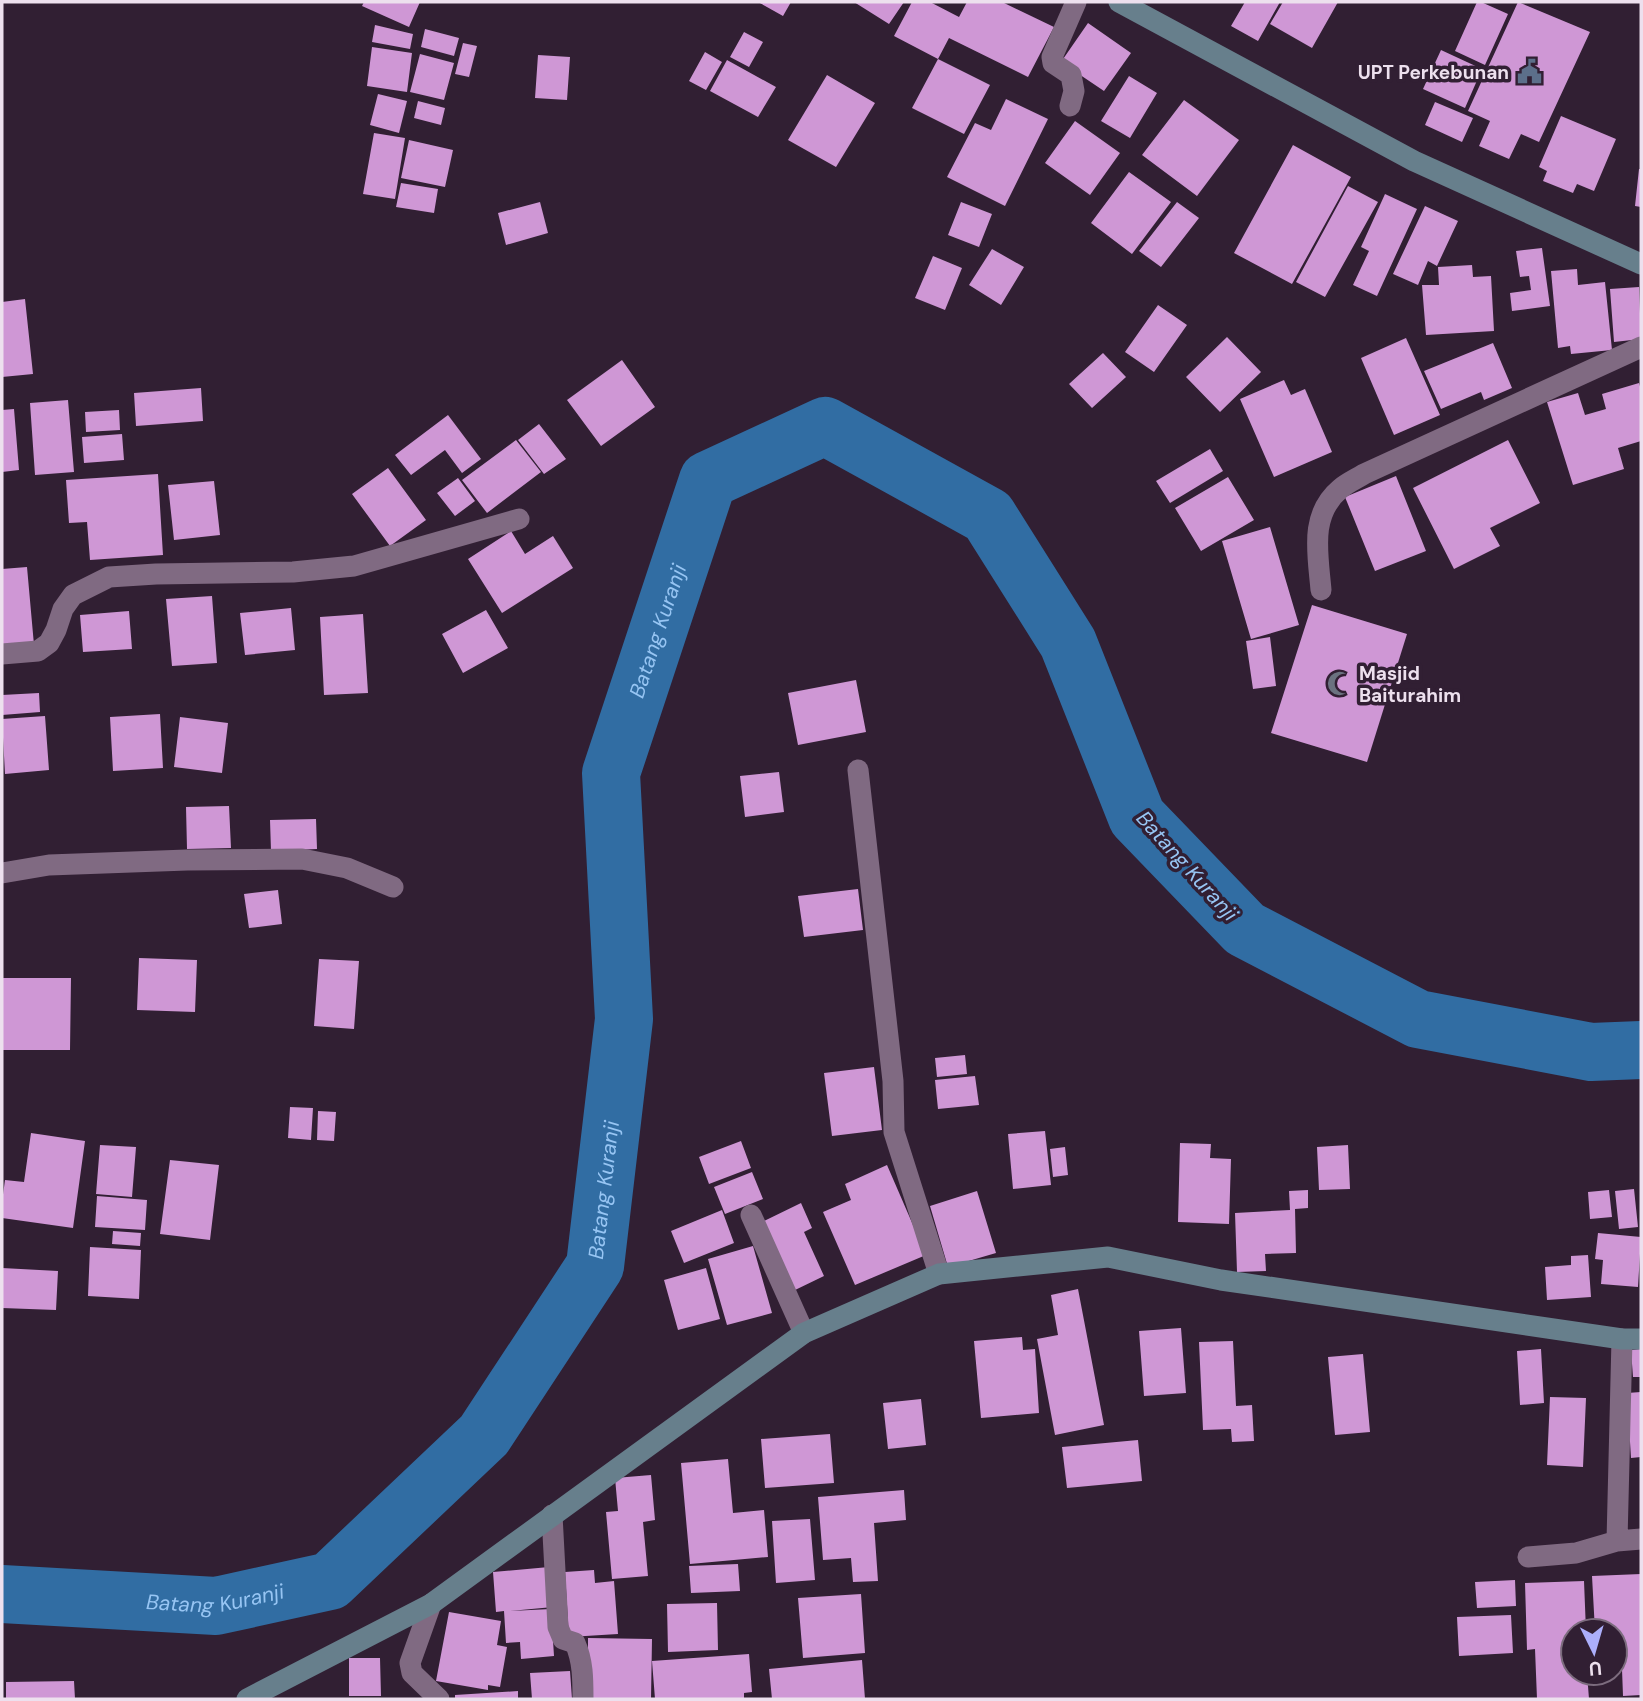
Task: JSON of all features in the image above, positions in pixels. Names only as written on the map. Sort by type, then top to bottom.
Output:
[{"type":"street","points":[[1070,106],[1074,91],[1071,75],[1053,63],[1052,57],[1076,2]]},
{"type":"street","points":[[1119,2],[1414,161],[1641,264]]},
{"type":"street","points":[[1321,590],[1317,532],[1322,511],[1339,489],[1364,474],[1641,347]]},
{"type":"street","points":[[2,654],[38,651],[49,643],[63,609],[73,595],[109,577],[293,572],[354,566],[519,519]]},
{"type":"street","points":[[858,770],[893,1081],[894,1132],[939,1274]]},
{"type":"street","points":[[2,873],[49,865],[302,859],[347,867],[393,887]]},
{"type":"street","points":[[751,1215],[804,1333]]},
{"type":"street","points":[[247,1699],[431,1604],[804,1333],[939,1274],[1108,1257],[1221,1280],[1632,1339],[1617,1541]]},
{"type":"street","points":[[552,1515],[558,1627],[563,1639],[575,1643],[578,1649],[583,1670],[583,1699]]},
{"type":"street","points":[[1528,1557],[1576,1553],[1617,1541],[1641,1539]]},
{"type":"street","points":[[431,1604],[410,1663],[412,1674],[439,1699]]},
{"type":"building","points":[[364,2],[420,2],[409,27],[362,6]]},
{"type":"building","points":[[758,2],[791,2],[783,16]]},
{"type":"building","points":[[854,2],[904,2],[889,24]]},
{"type":"building","points":[[912,2],[930,2],[959,17],[967,2],[1002,2],[1054,27],[1028,77],[949,38],[938,59],[894,36]]},
{"type":"building","points":[[1245,2],[1280,2],[1258,41],[1231,26]]},
{"type":"building","points":[[1283,2],[1338,2],[1312,48],[1270,24]]},
{"type":"building","points":[[1477,2],[1508,14],[1485,65],[1455,51]]},
{"type":"building","name":"UPT Perkebunan","points":[[1518,2],[1590,32],[1539,142],[1521,134],[1509,159],[1479,146],[1490,121],[1468,111]]},
{"type":"building","points":[[1088,23],[1131,53],[1104,91],[1061,62]]},
{"type":"building","points":[[375,25],[413,34],[410,49],[372,42]]},
{"type":"building","points":[[425,29],[459,38],[454,56],[421,47]]},
{"type":"building","points":[[744,32],[763,42],[749,67],[730,57]]},
{"type":"building","points":[[463,43],[477,46],[469,77],[455,74]]},
{"type":"building","points":[[372,47],[412,53],[407,92],[367,86]]},
{"type":"building","points":[[1441,50],[1482,69],[1465,108],[1423,89]]},
{"type":"building","points":[[705,52],[722,62],[706,90],[689,81]]},
{"type":"building","points":[[420,54],[454,63],[444,100],[410,92]]},
{"type":"building","points":[[538,55],[570,57],[567,100],[535,98]]},
{"type":"building","points":[[938,59],[990,85],[964,134],[912,108]]},
{"type":"building","points":[[727,60],[776,87],[758,117],[710,91]]},
{"type":"building","points":[[827,75],[875,103],[836,167],[788,140]]},
{"type":"building","points":[[1129,76],[1157,93],[1130,138],[1101,121]]},
{"type":"building","points":[[378,94],[407,101],[399,133],[370,125]]},
{"type":"building","points":[[1006,99],[1048,119],[1005,206],[947,177],[975,123],[991,130]]},
{"type":"building","points":[[1184,100],[1239,140],[1197,196],[1142,155]]},
{"type":"building","points":[[418,101],[445,108],[441,125],[414,118]]},
{"type":"building","points":[[1435,102],[1473,118],[1462,142],[1425,125]]},
{"type":"building","points":[[1561,116],[1616,139],[1594,191],[1577,184],[1573,193],[1543,181],[1547,171],[1539,167]]},
{"type":"building","points":[[1075,121],[1120,153],[1090,195],[1045,163]]},
{"type":"building","points":[[374,133],[405,138],[395,199],[363,194]]},
{"type":"building","points":[[409,140],[453,150],[445,187],[401,178]]},
{"type":"building","points":[[1293,145],[1351,177],[1292,284],[1234,253]]},
{"type":"building","points":[[1641,169],[1641,207],[1635,206]]},
{"type":"building","points":[[1129,172],[1171,202],[1132,254],[1091,223]]},
{"type":"building","points":[[401,183],[438,189],[434,213],[396,207]]},
{"type":"building","points":[[1348,186],[1378,202],[1325,297],[1296,282]]},
{"type":"building","points":[[1385,194],[1417,209],[1377,296],[1353,285],[1369,251],[1361,247]]},
{"type":"building","points":[[540,202],[548,233],[506,245],[498,213]]},
{"type":"building","points":[[961,202],[992,214],[979,247],[948,235]]},
{"type":"building","points":[[1177,202],[1199,218],[1161,267],[1139,251]]},
{"type":"building","points":[[1425,206],[1458,221],[1437,266],[1428,261],[1418,285],[1393,274]]},
{"type":"building","points":[[1542,248],[1550,306],[1512,311],[1510,293],[1531,290],[1529,276],[1520,277],[1516,251]]},
{"type":"building","points":[[992,249],[1024,267],[1001,305],[969,285]]},
{"type":"building","points":[[933,256],[962,268],[945,310],[915,298]]},
{"type":"building","points":[[1472,265],[1473,277],[1491,276],[1494,331],[1426,335],[1422,285],[1439,285],[1438,267]]},
{"type":"building","points":[[1577,269],[1578,285],[1605,282],[1612,350],[1571,354],[1570,346],[1558,348],[1551,271]]},
{"type":"building","points":[[1639,287],[1641,339],[1614,342],[1610,289]]},
{"type":"building","points":[[25,299],[33,374],[2,377],[2,302]]},
{"type":"building","points":[[1158,305],[1187,325],[1154,372],[1125,352]]},
{"type":"building","points":[[1227,337],[1261,372],[1220,412],[1186,377]]},
{"type":"building","points":[[1406,338],[1440,415],[1394,435],[1361,358]]},
{"type":"building","points":[[1493,343],[1512,388],[1484,400],[1481,392],[1441,409],[1424,371]]},
{"type":"building","points":[[1103,353],[1126,377],[1092,408],[1069,384]]},
{"type":"building","points":[[622,360],[655,407],[601,446],[567,400]]},
{"type":"building","points":[[1284,380],[1291,395],[1305,389],[1332,452],[1274,477],[1240,399]]},
{"type":"building","points":[[1639,383],[1641,441],[1618,448],[1624,469],[1573,485],[1547,402],[1578,393],[1585,415],[1606,409],[1602,394]]},
{"type":"building","points":[[201,388],[203,421],[136,426],[134,393]]},
{"type":"building","points":[[68,400],[74,472],[35,475],[30,403]]},
{"type":"building","points":[[14,409],[19,470],[2,472],[2,410]]},
{"type":"building","points":[[119,410],[120,430],[86,432],[85,412]]},
{"type":"building","points":[[448,415],[481,459],[462,473],[445,450],[411,475],[395,455]]},
{"type":"building","points":[[539,424],[566,459],[544,474],[518,440]]},
{"type":"building","points":[[122,434],[124,460],[84,463],[82,437]]},
{"type":"building","points":[[516,440],[541,472],[487,513],[462,480]]},
{"type":"building","points":[[1508,440],[1540,503],[1490,528],[1500,546],[1454,569],[1413,488]]},
{"type":"building","points":[[1210,449],[1223,471],[1170,503],[1156,481]]},
{"type":"building","points":[[388,468],[426,520],[390,546],[352,494]]},
{"type":"building","points":[[158,474],[163,555],[90,560],[87,522],[69,523],[66,480]]},
{"type":"building","points":[[1396,476],[1426,551],[1375,571],[1345,497]]},
{"type":"building","points":[[1228,477],[1254,520],[1201,551],[1175,508]]},
{"type":"building","points":[[458,478],[475,501],[455,516],[437,493]]},
{"type":"building","points":[[214,481],[220,535],[174,540],[168,485]]},
{"type":"building","points":[[1270,527],[1299,625],[1251,639],[1222,541]]},
{"type":"building","points":[[511,531],[525,554],[553,536],[573,568],[502,613],[468,559]]},
{"type":"building","points":[[27,567],[34,645],[2,648],[2,569]]},
{"type":"building","points":[[212,596],[217,663],[172,666],[166,599]]},
{"type":"building","name":"Masjid Baiturahim","points":[[1312,605],[1407,634],[1367,762],[1271,733]]},
{"type":"building","points":[[291,608],[295,650],[245,655],[240,613]]},
{"type":"building","points":[[486,610],[508,648],[463,673],[442,634]]},
{"type":"building","points":[[129,611],[132,649],[83,652],[80,615]]},
{"type":"building","points":[[363,614],[368,693],[324,695],[320,617]]},
{"type":"building","points":[[1270,637],[1276,686],[1253,689],[1246,641]]},
{"type":"building","points":[[856,680],[866,732],[798,745],[788,693]]},
{"type":"building","points":[[39,693],[40,712],[2,715],[2,695]]},
{"type":"building","points":[[160,714],[163,768],[113,771],[110,717]]},
{"type":"building","points":[[45,716],[49,770],[5,774],[2,719]]},
{"type":"building","points":[[180,717],[228,723],[222,773],[174,767]]},
{"type":"building","points":[[779,772],[784,812],[745,817],[740,776]]},
{"type":"building","points":[[229,806],[231,848],[187,849],[186,807]]},
{"type":"building","points":[[316,819],[317,849],[271,851],[270,820]]},
{"type":"building","points":[[858,889],[863,930],[804,937],[798,896]]},
{"type":"building","points":[[278,890],[282,924],[249,928],[244,894]]},
{"type":"building","points":[[139,958],[197,960],[195,1012],[137,1010]]},
{"type":"building","points":[[319,959],[359,961],[354,1029],[314,1026]]},
{"type":"building","points":[[2,978],[71,978],[70,1050],[2,1050]]},
{"type":"building","points":[[965,1055],[967,1074],[937,1077],[935,1058]]},
{"type":"building","points":[[874,1067],[882,1130],[832,1136],[824,1073]]},
{"type":"building","points":[[975,1076],[979,1105],[938,1109],[935,1080]]},
{"type":"building","points":[[290,1107],[313,1108],[311,1140],[288,1138]]},
{"type":"building","points":[[318,1111],[336,1112],[334,1141],[317,1140]]},
{"type":"building","points":[[1045,1131],[1051,1185],[1013,1189],[1008,1134]]},
{"type":"building","points":[[31,1133],[85,1141],[73,1228],[2,1218],[5,1180],[24,1182]]},
{"type":"building","points":[[741,1141],[751,1168],[709,1184],[699,1157]]},
{"type":"building","points":[[1180,1143],[1211,1144],[1210,1158],[1231,1159],[1229,1224],[1178,1222]]},
{"type":"building","points":[[100,1145],[136,1147],[132,1197],[96,1194]]},
{"type":"building","points":[[1348,1145],[1350,1189],[1319,1190],[1317,1147]]},
{"type":"building","points":[[1065,1147],[1068,1175],[1053,1177],[1050,1149]]},
{"type":"building","points":[[170,1160],[219,1165],[210,1240],[160,1234]]},
{"type":"building","points":[[887,1165],[926,1255],[855,1285],[823,1212],[851,1200],[845,1184]]},
{"type":"building","points":[[752,1172],[763,1199],[725,1214],[714,1187]]},
{"type":"building","points":[[1634,1189],[1638,1227],[1619,1229],[1615,1191]]},
{"type":"building","points":[[1308,1190],[1308,1208],[1295,1209],[1296,1253],[1265,1254],[1266,1271],[1237,1272],[1235,1213],[1290,1210],[1289,1191]]},
{"type":"building","points":[[1609,1190],[1612,1217],[1590,1219],[1588,1192]]},
{"type":"building","points":[[977,1191],[996,1253],[948,1267],[930,1206]]},
{"type":"building","points":[[97,1196],[147,1200],[145,1230],[95,1227]]},
{"type":"building","points":[[801,1203],[812,1228],[804,1232],[824,1276],[793,1291],[760,1223]]},
{"type":"building","points":[[722,1210],[734,1243],[684,1263],[671,1231]]},
{"type":"building","points":[[113,1231],[141,1233],[140,1246],[112,1244]]},
{"type":"building","points":[[1598,1233],[1641,1237],[1638,1287],[1601,1284],[1603,1260],[1595,1259]]},
{"type":"building","points":[[753,1246],[772,1313],[727,1325],[708,1259]]},
{"type":"building","points":[[90,1247],[141,1250],[139,1299],[88,1296]]},
{"type":"building","points":[[1588,1255],[1591,1297],[1547,1300],[1545,1267],[1571,1265],[1571,1256]]},
{"type":"building","points":[[2,1268],[58,1271],[56,1310],[2,1308]]},
{"type":"building","points":[[706,1268],[720,1319],[678,1330],[664,1280]]},
{"type":"building","points":[[1078,1289],[1104,1425],[1055,1435],[1037,1339],[1058,1335],[1051,1295]]},
{"type":"building","points":[[1181,1328],[1186,1393],[1144,1396],[1139,1331]]},
{"type":"building","points":[[1022,1337],[1023,1350],[1035,1349],[1039,1413],[981,1418],[974,1341]]},
{"type":"building","points":[[1233,1341],[1236,1406],[1252,1405],[1254,1441],[1232,1442],[1231,1429],[1203,1430],[1199,1342]]},
{"type":"building","points":[[1541,1349],[1544,1403],[1520,1405],[1517,1351]]},
{"type":"building","points":[[1641,1349],[1641,1377],[1633,1377],[1631,1350]]},
{"type":"building","points":[[1363,1354],[1370,1432],[1335,1435],[1328,1357]]},
{"type":"building","points":[[1641,1392],[1641,1457],[1631,1458],[1627,1393]]},
{"type":"building","points":[[1550,1397],[1586,1398],[1583,1467],[1547,1465]]},
{"type":"building","points":[[921,1399],[926,1445],[888,1449],[883,1403]]},
{"type":"building","points":[[830,1434],[834,1483],[765,1488],[761,1439]]},
{"type":"building","points":[[1138,1440],[1142,1481],[1067,1488],[1062,1447]]},
{"type":"building","points":[[728,1459],[733,1513],[764,1510],[768,1557],[690,1564],[681,1463]]},
{"type":"building","points":[[651,1475],[655,1520],[643,1522],[648,1576],[612,1579],[606,1512],[618,1511],[615,1478]]},
{"type":"building","points":[[904,1490],[906,1520],[874,1523],[878,1581],[853,1582],[851,1558],[823,1560],[818,1497]]},
{"type":"building","points":[[810,1519],[815,1580],[776,1583],[772,1521]]},
{"type":"building","points":[[738,1564],[740,1591],[691,1593],[689,1566]]},
{"type":"building","points":[[549,1567],[553,1607],[510,1611],[551,1609],[554,1656],[521,1659],[520,1642],[506,1643],[504,1611],[496,1612],[493,1572]]},
{"type":"building","points":[[594,1570],[595,1583],[614,1581],[618,1634],[569,1637],[565,1572]]},
{"type":"building","points":[[1641,1574],[1641,1695],[1623,1696],[1623,1687],[1629,1687],[1629,1617],[1594,1617],[1592,1576]]},
{"type":"building","points":[[1515,1580],[1516,1606],[1477,1608],[1475,1582]]},
{"type":"building","points":[[1584,1581],[1585,1617],[1559,1617],[1559,1687],[1588,1687],[1589,1699],[1537,1699],[1535,1649],[1527,1650],[1525,1583]]},
{"type":"building","points":[[861,1594],[865,1653],[803,1658],[798,1598]]},
{"type":"building","points":[[717,1603],[718,1650],[668,1652],[667,1604]]},
{"type":"building","points":[[449,1612],[501,1621],[497,1645],[507,1647],[500,1687],[488,1685],[488,1690],[436,1681]]},
{"type":"building","points":[[1511,1615],[1513,1653],[1459,1656],[1457,1617]]},
{"type":"building","points":[[588,1638],[652,1639],[651,1699],[588,1699]]},
{"type":"building","points":[[749,1654],[752,1692],[744,1693],[744,1699],[655,1699],[652,1661]]},
{"type":"building","points":[[349,1658],[380,1658],[381,1696],[349,1696]]},
{"type":"building","points":[[862,1660],[865,1699],[772,1699],[769,1669]]},
{"type":"building","points":[[570,1671],[572,1699],[532,1699],[530,1673]]},
{"type":"building","points":[[74,1681],[75,1699],[6,1699],[6,1682]]},
{"type":"building","points":[[518,1691],[518,1699],[455,1699],[455,1695]]},
{"type":"waterway","name":"Batang Kuranji","points":[[2,1594],[216,1606],[330,1581],[484,1435],[595,1266],[624,1019],[611,773],[708,480],[825,426],[988,516],[1068,643],[1137,817],[1245,929],[1418,1019],[1591,1052],[1641,1050]]},
{"type":"place","name":"UPT Perkebunan","points":[[1529,72]]},
{"type":"place","name":"Masjid Baiturahim","points":[[1339,684]]}]
